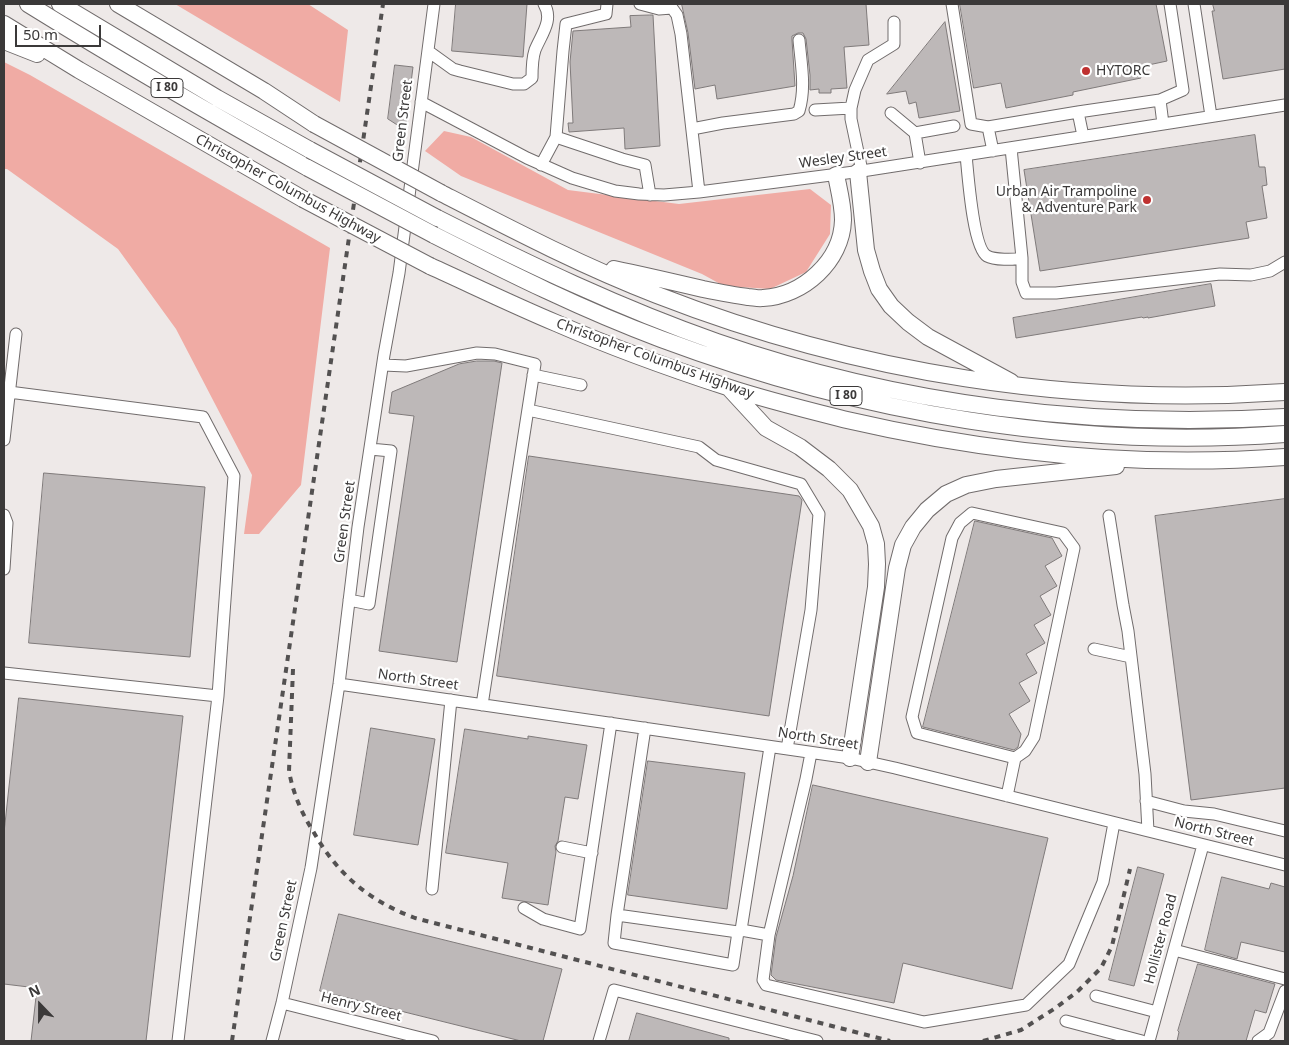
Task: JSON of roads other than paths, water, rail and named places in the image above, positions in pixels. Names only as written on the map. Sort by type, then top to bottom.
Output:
[{"type":"highway","name":"Christopher Columbus Highway","points":[[28,4],[210,113],[434,235],[542,289],[612,320],[659,339],[739,367],[862,400],[961,419],[1021,428],[1155,437],[1285,434]]},
{"type":"highway","name":"I 80","points":[[60,4],[217,98],[437,218],[564,280],[641,314],[750,353],[838,378],[961,403],[1003,409],[1078,416],[1171,421],[1285,417]]},
{"type":"highway","points":[[118,4],[264,91],[314,124],[441,192],[577,260],[646,291],[732,322],[804,344],[892,366],[1019,386],[1074,392],[1141,395],[1224,395],[1285,392]]},
{"type":"highway","name":"Christopher Columbus Highway","points":[[4,24],[79,70],[303,199],[430,266],[555,323],[627,352],[728,388],[810,411],[886,429],[962,443],[1018,450],[1076,456],[1173,460],[1285,457]]},
{"type":"highway","points":[[4,40],[79,70]]},
{"type":"highway","points":[[860,172],[866,250],[879,289],[891,306],[928,337],[1019,386]]},
{"type":"highway","points":[[577,260],[728,295],[762,298],[782,295],[800,287],[816,276],[831,259],[840,240],[843,221],[836,175]]},
{"type":"highway","points":[[728,388],[766,428],[800,447],[829,469],[850,490],[871,526],[876,544],[876,586],[850,758]]},
{"type":"highway","points":[[868,762],[897,568],[906,539],[927,510],[946,494],[966,485],[989,480],[1173,460]]},
{"type":"street","name":"Green Street","points":[[272,1041],[311,868],[339,684],[358,527],[398,273],[434,4]]},
{"type":"street","points":[[428,51],[453,69],[513,84],[524,84],[532,78],[532,62],[545,30],[548,17],[544,4]]},
{"type":"street","points":[[640,4],[659,9],[672,8],[677,15],[699,192]]},
{"type":"street","points":[[952,4],[971,124],[988,127],[1160,100],[1183,90],[1170,4]]},
{"type":"street","points":[[1194,4],[1211,116]]},
{"type":"street","points":[[541,165],[556,137],[566,24],[606,9]]},
{"type":"street","points":[[860,172],[851,120],[851,108],[855,90],[868,60],[894,44],[894,22]]},
{"type":"street","points":[[692,129],[794,114],[799,111],[803,83],[799,40]]},
{"type":"street","points":[[1160,100],[1163,124]]},
{"type":"street","name":"Wesley Street","points":[[421,102],[541,165],[615,191],[650,195],[699,192],[860,172],[1285,104]]},
{"type":"street","points":[[815,110],[851,108]]},
{"type":"street","points":[[1078,112],[1083,136]]},
{"type":"street","points":[[891,113],[915,133],[920,163]]},
{"type":"street","points":[[915,133],[954,126]]},
{"type":"street","points":[[988,127],[993,151]]},
{"type":"street","points":[[556,137],[645,165],[650,195]]},
{"type":"street","points":[[1012,148],[1022,258],[1022,282],[1026,293],[1074,291],[1220,274],[1251,275],[1270,271],[1285,262]]},
{"type":"street","points":[[966,155],[976,233],[982,252],[989,257],[1022,258]]},
{"type":"street","points":[[4,440],[16,334]]},
{"type":"street","points":[[383,365],[406,366],[477,353],[495,354],[535,364],[482,705]]},
{"type":"street","points":[[533,375],[581,385]]},
{"type":"street","points":[[9,392],[203,417],[234,476],[218,696],[178,1041]]},
{"type":"street","points":[[528,410],[698,447],[716,460],[801,484],[819,514],[811,610],[787,749]]},
{"type":"street","points":[[349,600],[369,604],[391,451],[370,449]]},
{"type":"street","points":[[1007,796],[1015,758],[1025,751],[1034,737],[1074,548],[1063,533],[972,513],[960,523],[952,538],[912,717],[917,733],[1015,758]]},
{"type":"street","points":[[4,515],[7,524],[4,568]]},
{"type":"street","points":[[1110,516],[1146,774],[1148,831]]},
{"type":"street","points":[[1094,649],[1131,657]]},
{"type":"street","points":[[4,673],[218,696]]},
{"type":"street","name":"North Street","points":[[339,684],[850,758],[1285,865]]},
{"type":"street","points":[[432,889],[451,700]]},
{"type":"street","points":[[524,908],[543,919],[580,930],[611,723]]},
{"type":"street","points":[[645,728],[614,943],[733,965],[770,747]]},
{"type":"street","points":[[811,753],[769,934],[763,980],[766,985],[924,1022],[1026,1005],[1069,964],[1103,882],[1114,823]]},
{"type":"street","points":[[1146,802],[1184,811],[1214,814],[1285,832]]},
{"type":"street","name":"Hollister Road","points":[[1149,1041],[1203,845]]},
{"type":"street","points":[[562,848],[592,853]]},
{"type":"street","points":[[617,914],[769,934]]},
{"type":"street","points":[[1174,950],[1285,978]]},
{"type":"street","points":[[598,1041],[614,990],[817,1041]]},
{"type":"street","points":[[1258,1041],[1268,1033],[1285,991]]},
{"type":"street","points":[[1096,996],[1157,1012]]},
{"type":"street","name":"Henry Street","points":[[282,1003],[433,1041]]},
{"type":"street","points":[[1066,1021],[1142,1041]]},
{"type":"railway","points":[[232,1041],[383,4]]},
{"type":"railway","points":[[293,669],[289,771],[298,802],[322,846],[333,860],[356,884],[383,903],[415,918],[890,1041]]},
{"type":"railway","points":[[983,1041],[1021,1030],[1077,992],[1101,968],[1112,946],[1130,869]]},
{"type":"place","name":"HYTORC","points":[[1086,71]]},
{"type":"place","name":"Urban Air Trampoline & Adventure Park","points":[[1147,200]]}]
